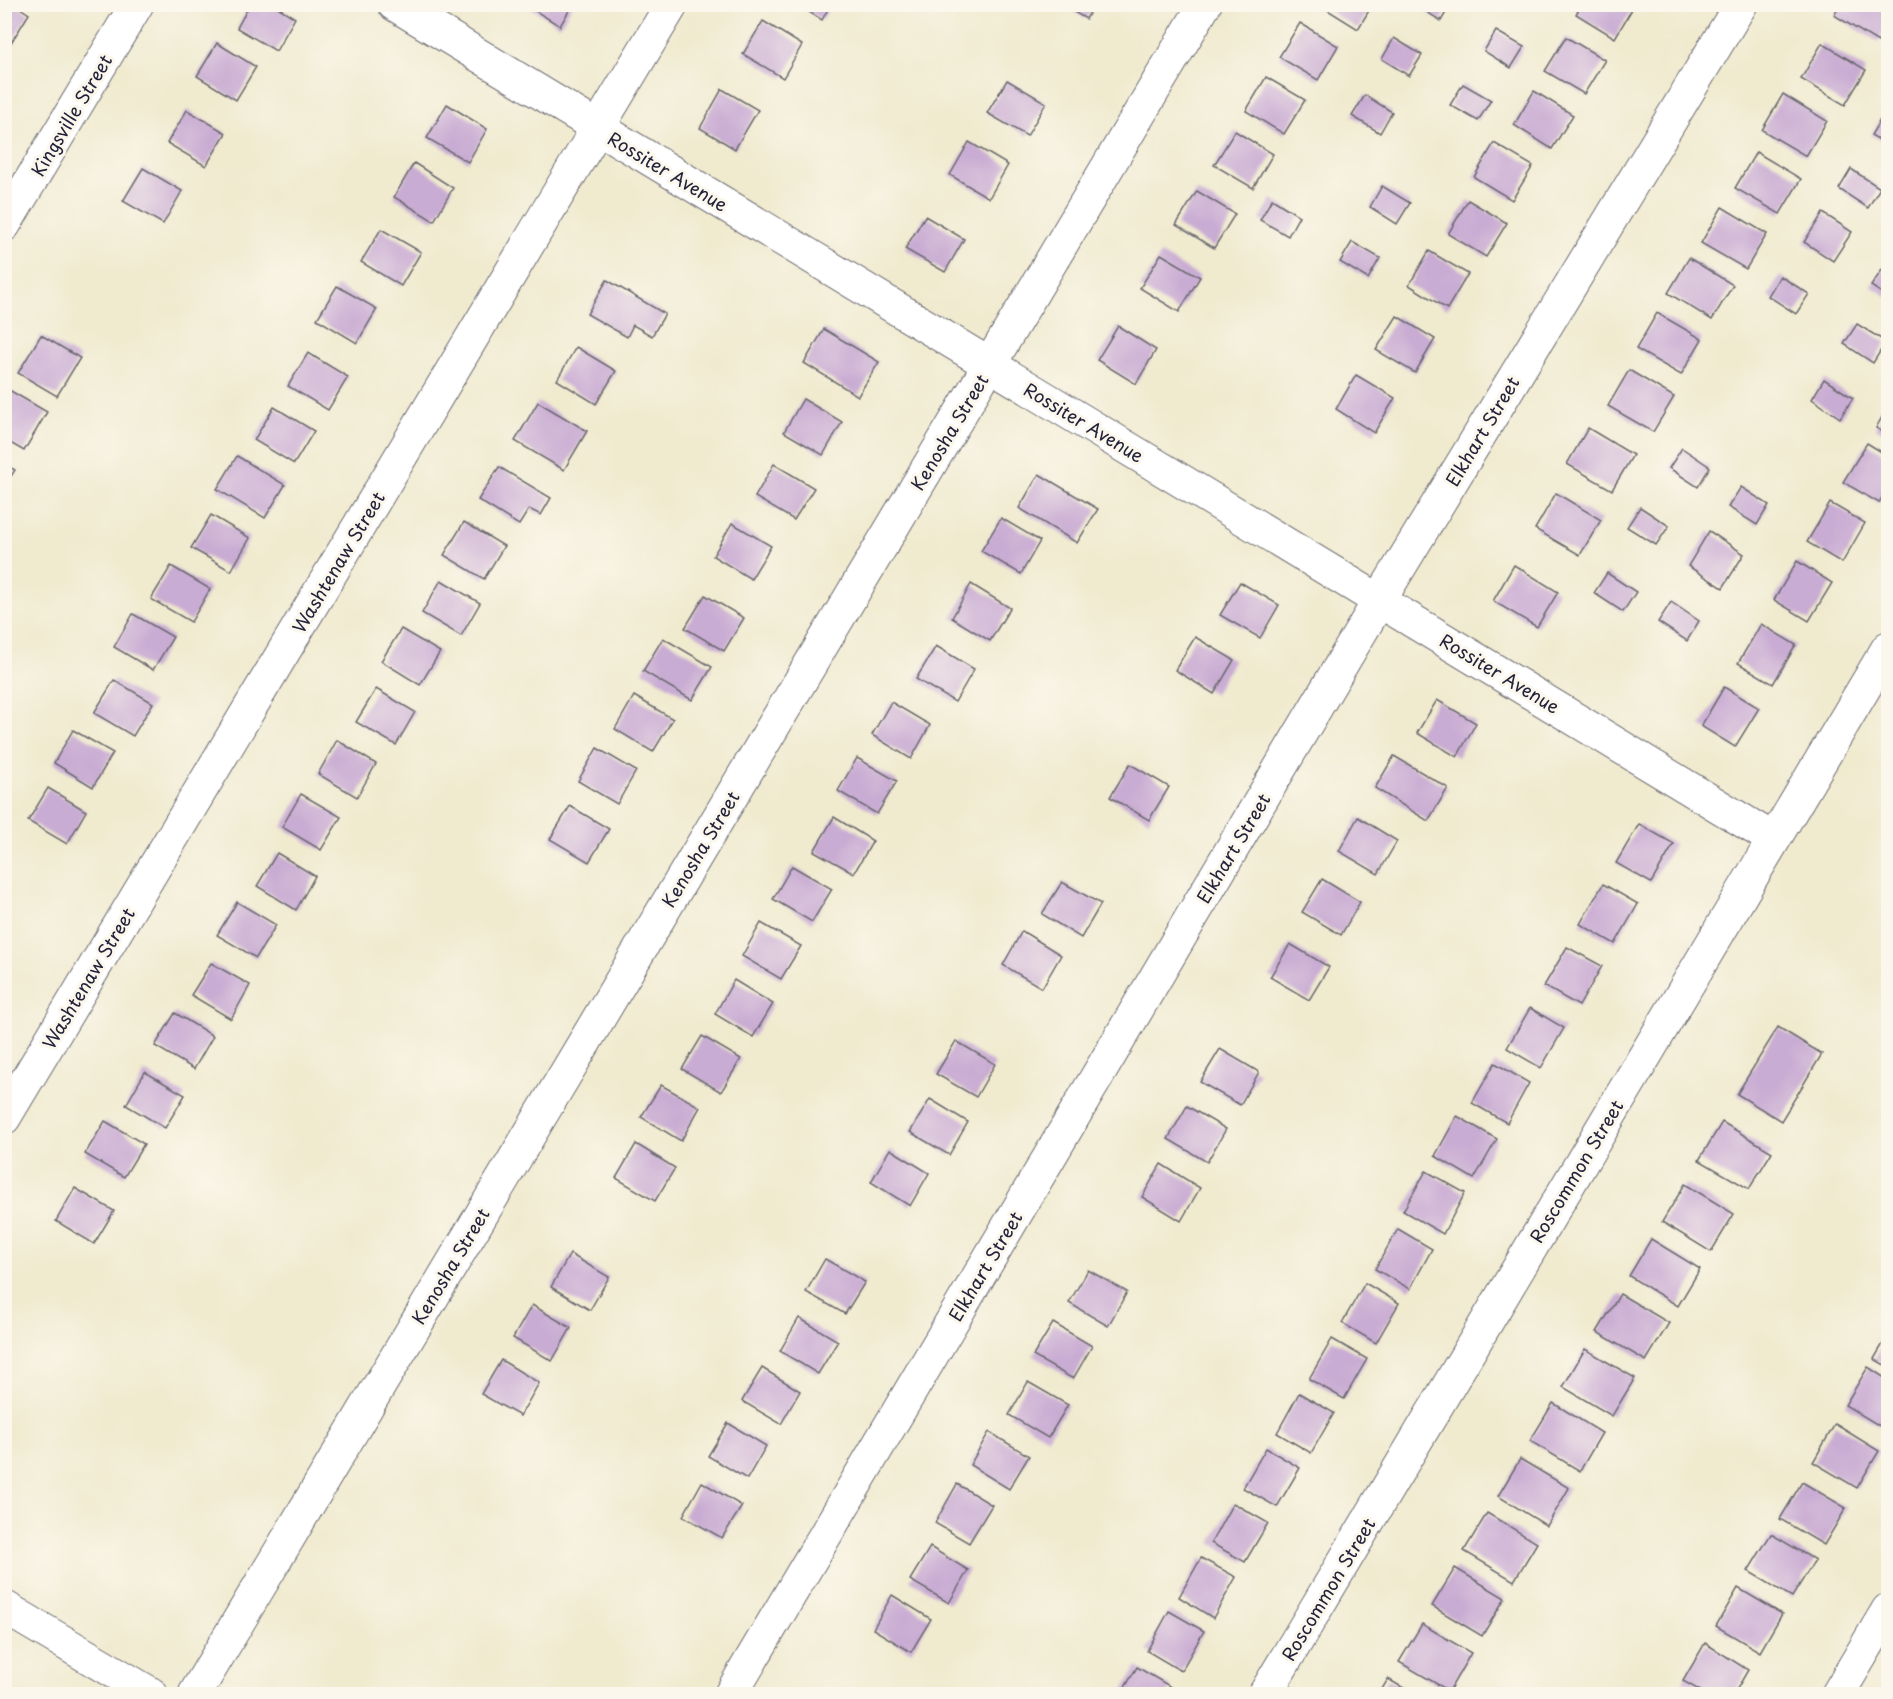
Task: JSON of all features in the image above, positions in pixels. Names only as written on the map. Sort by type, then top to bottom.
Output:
[{"type":"street","name":"Kingsville Street","points":[[4,225],[136,4]]},
{"type":"street","name":"Rossiter Avenue","points":[[394,4],[1773,839]]},
{"type":"street","name":"Washtenaw Street","points":[[4,1118],[672,4]]},
{"type":"street","name":"Kenosha Street","points":[[195,1695],[1205,4]]},
{"type":"street","name":"Elkhart Street","points":[[731,1695],[1379,601],[1741,4]]},
{"type":"street","name":"Roscommon Street","points":[[1265,1695],[1888,648]]},
{"type":"street","points":[[4,1606],[151,1695]]},
{"type":"street","points":[[1838,1695],[1888,1610]]},
{"type":"building","points":[[4,4],[14,4],[29,14],[4,54]]},
{"type":"building","points":[[250,4],[273,4],[295,18],[276,51],[237,28]]},
{"type":"building","points":[[524,4],[573,4],[560,26]]},
{"type":"building","points":[[796,4],[831,4],[822,20]]},
{"type":"building","points":[[1060,4],[1095,4],[1086,19]]},
{"type":"building","points":[[1318,4],[1373,4],[1358,29]]},
{"type":"building","points":[[1414,4],[1451,4],[1441,21]]},
{"type":"building","points":[[1582,4],[1635,4],[1615,38],[1576,14]]},
{"type":"building","points":[[1840,4],[1888,4],[1888,24],[1878,42],[1834,15]]},
{"type":"building","points":[[763,21],[802,45],[783,78],[743,54]]},
{"type":"building","points":[[1300,23],[1338,46],[1318,80],[1279,57]]},
{"type":"building","points":[[1496,31],[1524,47],[1511,68],[1484,51]]},
{"type":"building","points":[[1566,37],[1605,60],[1584,94],[1545,71]]},
{"type":"building","points":[[1394,38],[1422,55],[1409,76],[1382,59]]},
{"type":"building","points":[[217,43],[256,67],[236,100],[197,76]]},
{"type":"building","points":[[1822,43],[1866,70],[1845,105],[1801,79]]},
{"type":"building","points":[[1266,77],[1305,100],[1284,134],[1246,111]]},
{"type":"building","points":[[1007,80],[1046,103],[1027,136],[987,113]]},
{"type":"building","points":[[1463,84],[1491,100],[1478,121],[1450,105]]},
{"type":"building","points":[[722,89],[758,110],[735,149],[700,128]]},
{"type":"building","points":[[1534,91],[1573,115],[1552,149],[1514,125]]},
{"type":"building","points":[[1783,94],[1827,121],[1806,156],[1762,130]]},
{"type":"building","points":[[1365,95],[1392,112],[1380,133],[1352,116]]},
{"type":"building","points":[[447,104],[487,129],[468,162],[427,138]]},
{"type":"building","points":[[1888,107],[1888,145],[1871,135]]},
{"type":"building","points":[[187,110],[226,133],[206,166],[167,143]]},
{"type":"building","points":[[1235,131],[1273,154],[1253,188],[1214,165]]},
{"type":"building","points":[[969,142],[1008,165],[989,198],[950,175]]},
{"type":"building","points":[[1494,143],[1533,166],[1512,200],[1474,177]]},
{"type":"building","points":[[1756,152],[1801,179],[1780,214],[1735,188]]},
{"type":"building","points":[[414,163],[453,188],[434,221],[394,197]]},
{"type":"building","points":[[143,168],[182,191],[163,224],[123,201]]},
{"type":"building","points":[[1851,169],[1880,188],[1868,208],[1839,189]]},
{"type":"building","points":[[1382,186],[1410,203],[1397,224],[1370,207]]},
{"type":"building","points":[[1197,191],[1235,214],[1214,248],[1176,225]]},
{"type":"building","points":[[1272,199],[1299,216],[1288,236],[1260,220]]},
{"type":"building","points":[[1468,200],[1507,223],[1486,257],[1448,234]]},
{"type":"building","points":[[1722,207],[1767,234],[1746,269],[1701,243]]},
{"type":"building","points":[[1823,213],[1852,232],[1833,261],[1804,242]]},
{"type":"building","points":[[925,216],[964,239],[945,272],[905,249]]},
{"type":"building","points":[[381,229],[421,252],[401,286],[361,262]]},
{"type":"building","points":[[1352,242],[1380,258],[1368,279],[1340,262]]},
{"type":"building","points":[[1429,251],[1468,274],[1447,309],[1409,285]]},
{"type":"building","points":[[1161,254],[1200,277],[1179,312],[1140,288]]},
{"type":"building","points":[[1689,258],[1733,285],[1712,320],[1668,293]]},
{"type":"building","points":[[1884,267],[1888,269],[1888,297],[1871,286]]},
{"type":"building","points":[[1780,276],[1809,294],[1796,314],[1768,296]]},
{"type":"building","points":[[607,280],[665,314],[652,336],[633,325],[627,337],[587,314]]},
{"type":"building","points":[[337,286],[377,309],[357,343],[317,319]]},
{"type":"building","points":[[1657,313],[1702,339],[1681,375],[1636,349]]},
{"type":"building","points":[[1397,316],[1435,339],[1415,373],[1376,350]]},
{"type":"building","points":[[1857,324],[1886,342],[1873,363],[1844,344]]},
{"type":"building","points":[[1118,326],[1156,350],[1136,384],[1097,360]]},
{"type":"building","points":[[824,329],[879,362],[858,396],[804,363]]},
{"type":"building","points":[[41,335],[80,358],[57,396],[18,373]]},
{"type":"building","points":[[576,347],[616,371],[596,404],[557,380]]},
{"type":"building","points":[[308,353],[348,377],[328,410],[288,386]]},
{"type":"building","points":[[1629,370],[1674,397],[1653,432],[1608,406]]},
{"type":"building","points":[[1356,375],[1395,398],[1374,433],[1336,409]]},
{"type":"building","points":[[1824,379],[1853,398],[1840,418],[1812,399]]},
{"type":"building","points":[[9,390],[47,412],[24,451],[5,440],[5,396]]},
{"type":"building","points":[[803,399],[842,422],[823,455],[784,432]]},
{"type":"building","points":[[538,402],[587,431],[564,470],[515,441]]},
{"type":"building","points":[[1888,406],[1888,435],[1876,428]]},
{"type":"building","points":[[274,407],[314,431],[294,464],[254,440]]},
{"type":"building","points":[[1588,428],[1633,455],[1612,490],[1567,464]]},
{"type":"building","points":[[1867,443],[1888,456],[1888,486],[1879,503],[1843,482]]},
{"type":"building","points":[[1682,448],[1710,467],[1698,487],[1669,468]]},
{"type":"building","points":[[237,456],[285,485],[265,518],[217,489]]},
{"type":"building","points":[[4,464],[15,470],[4,487]]},
{"type":"building","points":[[774,464],[814,488],[794,520],[755,497]]},
{"type":"building","points":[[499,467],[551,498],[541,515],[529,509],[519,525],[478,500]]},
{"type":"building","points":[[1039,474],[1098,509],[1077,543],[1019,508]]},
{"type":"building","points":[[1741,487],[1769,505],[1757,525],[1728,507]]},
{"type":"building","points":[[1556,493],[1601,520],[1580,555],[1535,529]]},
{"type":"building","points":[[1830,503],[1865,523],[1842,563],[1807,542]]},
{"type":"building","points":[[1640,507],[1669,526],[1656,545],[1627,527]]},
{"type":"building","points":[[211,515],[250,538],[231,571],[191,548]]},
{"type":"building","points":[[1001,518],[1040,541],[1021,574],[981,551]]},
{"type":"building","points":[[464,522],[504,546],[484,579],[444,555]]},
{"type":"building","points":[[732,523],[771,546],[751,579],[713,556]]},
{"type":"building","points":[[1709,531],[1744,554],[1723,588],[1688,566]]},
{"type":"building","points":[[1797,561],[1832,583],[1809,621],[1774,600]]},
{"type":"building","points":[[1514,565],[1558,592],[1537,627],[1493,601]]},
{"type":"building","points":[[171,566],[210,589],[191,622],[151,599]]},
{"type":"building","points":[[1607,573],[1636,592],[1623,612],[1594,593]]},
{"type":"building","points":[[441,580],[480,603],[461,636],[422,613]]},
{"type":"building","points":[[1240,582],[1279,605],[1260,638],[1220,615]]},
{"type":"building","points":[[971,584],[1010,608],[990,641],[952,618]]},
{"type":"building","points":[[705,595],[744,618],[724,651],[685,628]]},
{"type":"building","points":[[1671,602],[1699,621],[1687,641],[1658,622]]},
{"type":"building","points":[[133,614],[173,637],[153,670],[114,647]]},
{"type":"building","points":[[1761,624],[1796,645],[1773,684],[1738,663]]},
{"type":"building","points":[[401,629],[440,652],[420,685],[381,661]]},
{"type":"building","points":[[1195,637],[1234,660],[1214,694],[1175,670]]},
{"type":"building","points":[[663,638],[712,667],[692,700],[643,671]]},
{"type":"building","points":[[936,646],[974,669],[955,702],[916,679]]},
{"type":"building","points":[[114,680],[153,703],[133,736],[94,713]]},
{"type":"building","points":[[1724,687],[1759,708],[1735,747],[1701,726]]},
{"type":"building","points":[[376,689],[415,712],[396,745],[356,722]]},
{"type":"building","points":[[634,696],[673,719],[653,752],[615,729]]},
{"type":"building","points":[[1437,700],[1476,723],[1457,757],[1417,733]]},
{"type":"building","points":[[891,702],[930,725],[911,759],[872,735]]},
{"type":"building","points":[[73,730],[113,753],[93,787],[54,763]]},
{"type":"building","points":[[337,740],[376,764],[357,797],[318,774]]},
{"type":"building","points":[[597,748],[636,771],[617,804],[578,781]]},
{"type":"building","points":[[1394,756],[1448,788],[1428,821],[1375,788]]},
{"type":"building","points":[[857,758],[897,781],[877,814],[838,791]]},
{"type":"building","points":[[1130,764],[1169,787],[1149,820],[1110,797]]},
{"type":"building","points":[[48,788],[86,811],[67,844],[28,821]]},
{"type":"building","points":[[301,794],[341,817],[321,850],[282,827]]},
{"type":"building","points":[[570,806],[609,829],[589,862],[550,839]]},
{"type":"building","points":[[834,817],[873,841],[854,873],[814,851]]},
{"type":"building","points":[[1358,817],[1397,841],[1378,874],[1339,851]]},
{"type":"building","points":[[1639,824],[1674,844],[1651,883],[1616,863]]},
{"type":"building","points":[[277,853],[315,876],[296,910],[257,886]]},
{"type":"building","points":[[792,866],[832,889],[812,922],[773,899]]},
{"type":"building","points":[[1322,879],[1360,902],[1341,935],[1302,912]]},
{"type":"building","points":[[1062,882],[1101,904],[1081,938],[1042,914]]},
{"type":"building","points":[[1603,884],[1638,904],[1615,944],[1580,924]]},
{"type":"building","points":[[237,902],[276,925],[256,958],[217,935]]},
{"type":"building","points":[[761,923],[801,946],[781,979],[742,956]]},
{"type":"building","points":[[1022,931],[1061,955],[1042,988],[1003,965]]},
{"type":"building","points":[[1290,944],[1329,967],[1309,1000],[1270,977]]},
{"type":"building","points":[[1567,947],[1602,966],[1579,1006],[1544,986]]},
{"type":"building","points":[[211,963],[250,985],[231,1019],[191,995]]},
{"type":"building","points":[[734,980],[773,1004],[753,1037],[715,1014]]},
{"type":"building","points":[[1530,1008],[1564,1028],[1541,1068],[1507,1048]]},
{"type":"building","points":[[175,1013],[213,1036],[194,1069],[155,1046]]},
{"type":"building","points":[[1778,1027],[1822,1054],[1781,1121],[1737,1094]]},
{"type":"building","points":[[702,1036],[741,1059],[721,1092],[682,1069]]},
{"type":"building","points":[[956,1041],[995,1064],[976,1097],[936,1074]]},
{"type":"building","points":[[1220,1049],[1259,1072],[1240,1105],[1200,1082]]},
{"type":"building","points":[[1495,1063],[1529,1083],[1507,1123],[1472,1103]]},
{"type":"building","points":[[145,1072],[185,1095],[165,1128],[126,1105]]},
{"type":"building","points":[[661,1085],[700,1107],[681,1141],[641,1117]]},
{"type":"building","points":[[930,1099],[968,1122],[949,1155],[910,1132]]},
{"type":"building","points":[[1187,1106],[1226,1129],[1207,1162],[1168,1139]]},
{"type":"building","points":[[1457,1116],[1497,1139],[1474,1179],[1435,1156]]},
{"type":"building","points":[[105,1121],[144,1144],[124,1177],[85,1154]]},
{"type":"building","points":[[1722,1122],[1772,1152],[1749,1189],[1699,1160]]},
{"type":"building","points":[[636,1144],[675,1168],[655,1201],[616,1178]]},
{"type":"building","points":[[890,1149],[929,1173],[910,1206],[871,1182]]},
{"type":"building","points":[[1161,1164],[1200,1188],[1181,1221],[1142,1197]]},
{"type":"building","points":[[1426,1171],[1465,1193],[1443,1234],[1403,1211]]},
{"type":"building","points":[[1685,1184],[1734,1214],[1711,1252],[1662,1222]]},
{"type":"building","points":[[75,1188],[114,1211],[94,1244],[56,1221]]},
{"type":"building","points":[[1398,1229],[1432,1249],[1410,1289],[1375,1269]]},
{"type":"building","points":[[1651,1239],[1700,1269],[1678,1306],[1629,1276]]},
{"type":"building","points":[[570,1254],[609,1277],[590,1310],[551,1287]]},
{"type":"building","points":[[825,1259],[865,1282],[845,1314],[806,1292]]},
{"type":"building","points":[[1088,1270],[1127,1292],[1108,1326],[1069,1303]]},
{"type":"building","points":[[1365,1283],[1399,1303],[1376,1343],[1342,1323]]},
{"type":"building","points":[[1620,1294],[1669,1323],[1646,1361],[1597,1332]]},
{"type":"building","points":[[532,1305],[571,1328],[552,1361],[513,1338]]},
{"type":"building","points":[[799,1318],[838,1341],[818,1374],[780,1351]]},
{"type":"building","points":[[1053,1323],[1092,1346],[1073,1379],[1033,1356]]},
{"type":"building","points":[[1888,1335],[1888,1367],[1874,1359]]},
{"type":"building","points":[[1332,1339],[1367,1359],[1344,1399],[1309,1379]]},
{"type":"building","points":[[1585,1349],[1635,1378],[1612,1416],[1563,1387]]},
{"type":"building","points":[[501,1360],[539,1383],[520,1416],[481,1394]]},
{"type":"building","points":[[1868,1367],[1888,1380],[1888,1431],[1845,1405]]},
{"type":"building","points":[[762,1368],[800,1391],[781,1424],[742,1401]]},
{"type":"building","points":[[1028,1382],[1068,1405],[1048,1438],[1009,1415]]},
{"type":"building","points":[[1299,1393],[1334,1413],[1311,1453],[1277,1433]]},
{"type":"building","points":[[1553,1403],[1602,1433],[1580,1471],[1530,1441]]},
{"type":"building","points":[[728,1423],[766,1446],[747,1479],[708,1456]]},
{"type":"building","points":[[1835,1424],[1879,1451],[1857,1488],[1813,1462]]},
{"type":"building","points":[[989,1432],[1029,1456],[1009,1489],[970,1465]]},
{"type":"building","points":[[1266,1448],[1300,1468],[1277,1507],[1243,1488]]},
{"type":"building","points":[[1520,1459],[1569,1488],[1547,1526],[1498,1496]]},
{"type":"building","points":[[702,1482],[742,1506],[722,1538],[683,1516]]},
{"type":"building","points":[[1802,1482],[1846,1508],[1824,1545],[1780,1519]]},
{"type":"building","points":[[957,1484],[992,1505],[969,1543],[935,1523]]},
{"type":"building","points":[[1233,1503],[1268,1523],[1245,1562],[1211,1543]]},
{"type":"building","points":[[1487,1513],[1537,1543],[1514,1581],[1464,1551]]},
{"type":"building","points":[[1771,1534],[1815,1560],[1792,1597],[1748,1571]]},
{"type":"building","points":[[930,1547],[968,1570],[949,1603],[910,1580]]},
{"type":"building","points":[[1201,1558],[1236,1577],[1213,1618],[1179,1597]]},
{"type":"building","points":[[1455,1568],[1505,1598],[1482,1636],[1432,1606]]},
{"type":"building","points":[[1738,1588],[1782,1614],[1760,1652],[1716,1626]]},
{"type":"building","points":[[892,1595],[931,1619],[911,1652],[873,1629]]},
{"type":"building","points":[[1169,1611],[1204,1631],[1181,1671],[1147,1651]]},
{"type":"building","points":[[1422,1624],[1471,1653],[1449,1691],[1399,1662]]},
{"type":"building","points":[[1705,1643],[1748,1670],[1734,1694],[1706,1694],[1683,1681]]},
{"type":"building","points":[[1137,1667],[1171,1687],[1167,1694],[1121,1694]]},
{"type":"building","points":[[1388,1679],[1414,1694],[1379,1694]]}]
